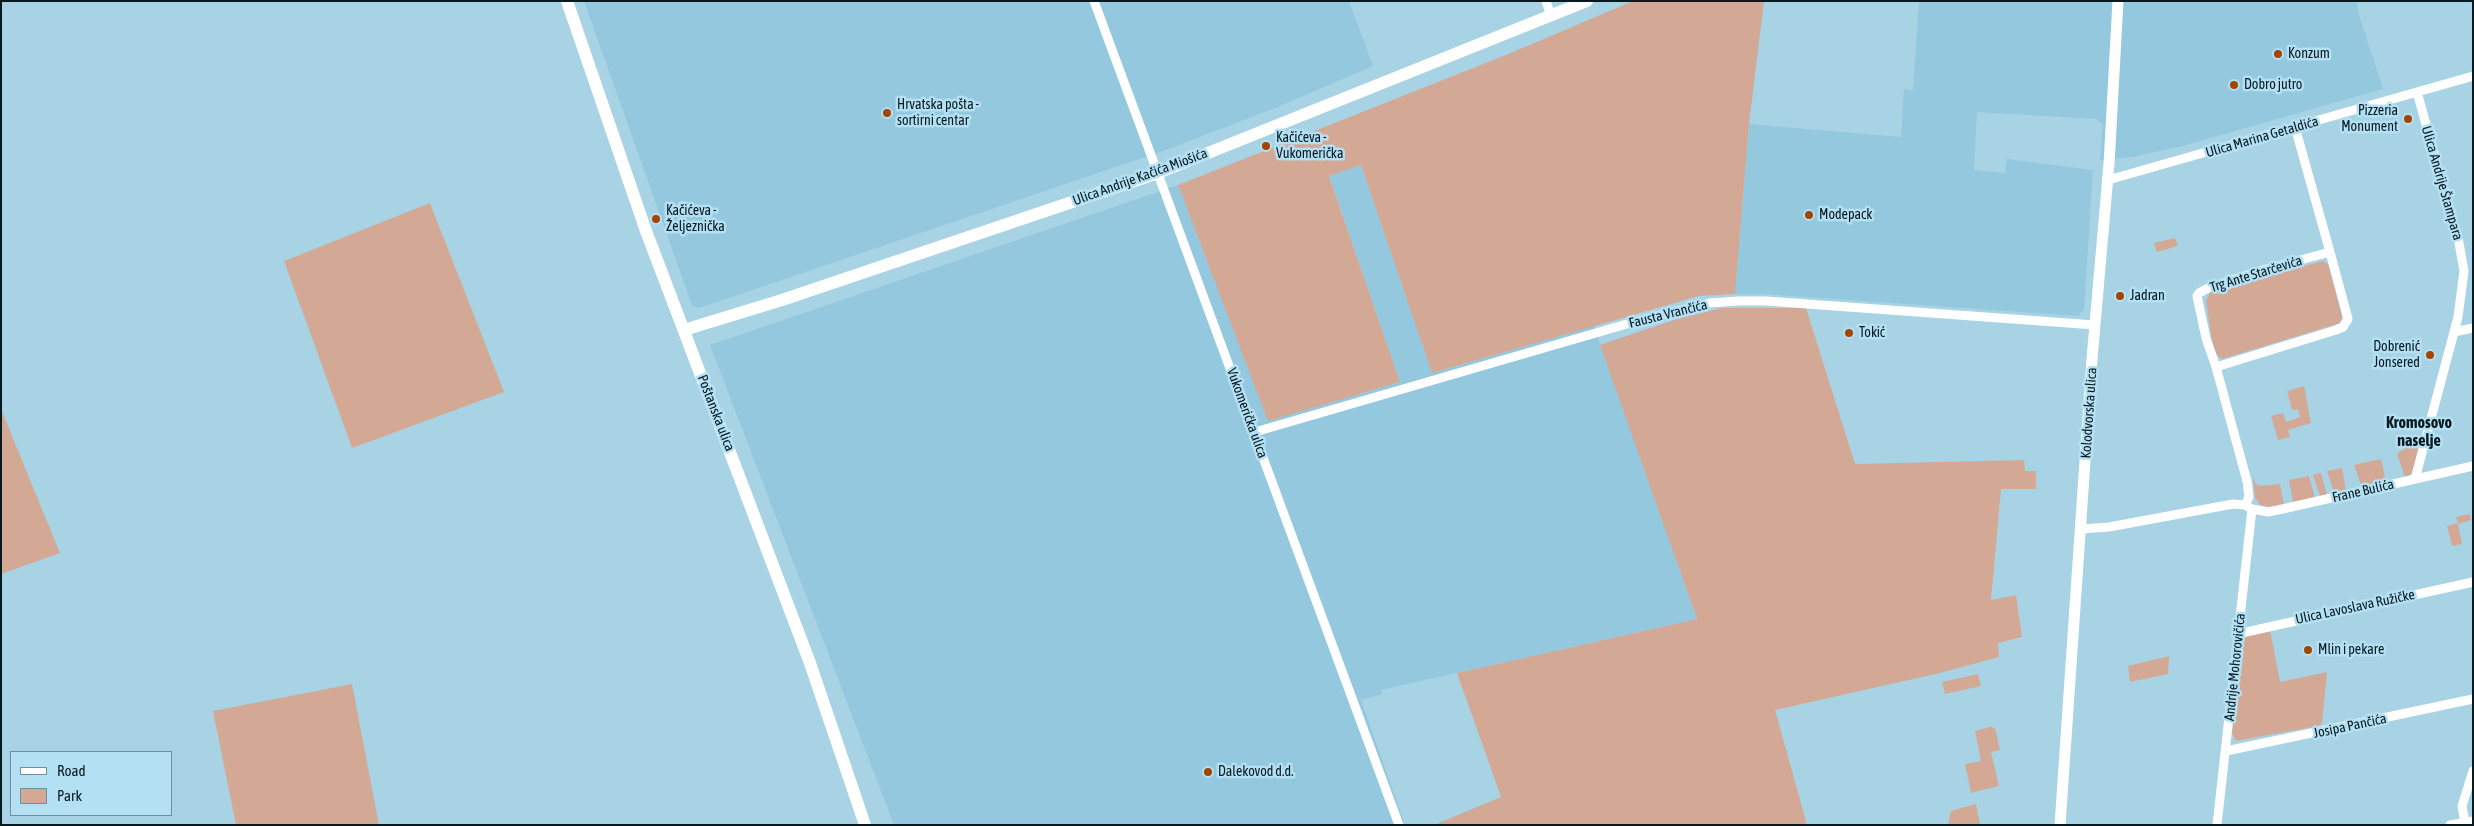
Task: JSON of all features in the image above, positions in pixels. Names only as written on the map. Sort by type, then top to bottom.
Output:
[{"type":"main road","name":"Poštanska ulica","points":[[568,1],[619,153],[810,663],[865,825]]},
{"type":"main road","name":"Ulica Andrije Kačića Miošića","points":[[684,330],[782,300],[1158,173],[1587,1]]},
{"type":"street","name":"Vukomerička ulica","points":[[1094,1],[1399,825]]},
{"type":"street","points":[[1546,1],[1552,16]]},
{"type":"street","name":"Kolodvorska ulica","points":[[2060,825],[2095,325],[2108,180],[2118,1]]},
{"type":"street","name":"Ulica Marina Getaldića","points":[[2108,180],[2473,76]]},
{"type":"street","name":"Ulica Andrije Štampara","points":[[2415,479],[2458,317],[2464,271],[2459,243],[2416,92]]},
{"type":"street","points":[[2216,367],[2343,327],[2348,319],[2295,127]]},
{"type":"street","name":"Trg Ante Starčevića","points":[[2248,507],[2247,481],[2216,367],[2206,338],[2197,296],[2210,287],[2330,252]]},
{"type":"street","name":"Fausta Vrančića","points":[[1255,432],[1644,319],[1709,303],[1738,300],[1766,301],[2095,325]]},
{"type":"street","points":[[2454,332],[2473,328]]},
{"type":"street","name":"Frane Bulića","points":[[2081,529],[2109,527],[2233,504],[2268,512],[2473,466]]},
{"type":"street","name":"Andrije Mohorovičića","points":[[2217,825],[2226,751],[2248,507]]},
{"type":"street","name":"Ulica Lavoslava Ružičke","points":[[2237,634],[2473,582]]},
{"type":"street","name":"Josipa Pančića","points":[[2226,751],[2473,699]]},
{"type":"street","points":[[2450,825],[2469,822],[2461,810],[2473,770]]},
{"type":"shaded area","points":[[584,1],[1349,1],[1373,66],[1275,108],[1166,150],[699,308],[692,305]]},
{"type":"shaded area","points":[[1919,1],[2356,1],[2383,89],[2186,145],[2132,157],[2100,160],[2103,125],[2097,119],[1977,112],[1974,170],[2005,173],[2007,159],[2093,170],[2084,309],[2078,316],[1762,294],[1735,294],[1749,124],[1901,137],[1904,89],[1913,90]]},
{"type":"shaded area","points":[[1361,165],[1432,373],[1594,326],[1697,619],[1381,690],[1382,694],[1361,700],[1405,825],[894,825],[710,345],[1178,185],[1268,420],[1400,382],[1329,175]]},
{"type":"green space","points":[[1633,1],[1764,1],[1749,124],[1735,294],[1699,296],[1432,373],[1361,165],[1329,176],[1400,382],[1268,421],[1178,185],[1506,55]]},
{"type":"green space","points":[[430,203],[504,392],[352,448],[284,261]]},
{"type":"green space","points":[[2175,238],[2178,246],[2157,252],[2154,243]]},
{"type":"green space","points":[[2323,261],[2328,264],[2342,316],[2340,323],[2222,359],[2217,355],[2213,348],[2206,301],[2211,291]]},
{"type":"green space","points":[[1722,308],[1806,308],[1855,464],[2024,460],[2025,471],[2036,471],[2036,489],[2001,489],[1991,600],[2016,595],[2022,637],[1998,643],[1999,657],[1940,673],[1775,710],[1807,825],[1434,825],[1501,797],[1457,673],[1697,619],[1600,345],[1677,319]]},
{"type":"green space","points":[[2304,386],[2311,423],[2288,430],[2290,437],[2278,440],[2271,416],[2283,413],[2286,422],[2300,417],[2298,409],[2292,410],[2287,391]]},
{"type":"green space","points":[[1,409],[60,553],[1,574]]},
{"type":"green space","points":[[2419,439],[2421,441],[2413,473],[2405,477],[2397,454]]},
{"type":"green space","points":[[2381,459],[2386,482],[2368,486],[2361,485],[2354,465]]},
{"type":"green space","points":[[2342,468],[2346,491],[2334,493],[2327,471]]},
{"type":"green space","points":[[2321,473],[2327,495],[2320,496],[2313,475]]},
{"type":"green space","points":[[2309,476],[2315,498],[2293,502],[2289,480]]},
{"type":"green space","points":[[2253,477],[2256,484],[2260,486],[2280,484],[2284,505],[2270,507],[2260,505],[2255,497]]},
{"type":"green space","points":[[2470,514],[2471,520],[2458,524],[2462,544],[2452,546],[2447,526],[2458,523],[2456,517]]},
{"type":"green space","points":[[2270,630],[2280,682],[2327,672],[2322,723],[2318,726],[2236,741],[2232,733],[2240,646],[2247,635]]},
{"type":"green space","points":[[2169,656],[2168,674],[2130,682],[2128,666]]},
{"type":"green space","points":[[1978,674],[1981,686],[1945,694],[1942,682]]},
{"type":"green space","points":[[352,684],[379,825],[236,825],[213,711]]},
{"type":"green space","points":[[1990,727],[1995,728],[2000,750],[1991,752],[1999,786],[1971,793],[1965,764],[1981,761],[1975,731]]},
{"type":"green space","points":[[1976,804],[1980,825],[1948,825],[1951,811]]},
{"type":"place","name":"Konzum","points":[[2278,54]]},
{"type":"place","name":"Dobro jutro","points":[[2234,85]]},
{"type":"place","name":"Hrvatska pošta - sortirni centar","points":[[887,113]]},
{"type":"place","name":"Pizzeria Monument","points":[[2408,119]]},
{"type":"place","name":"Kačićeva - Vukomerička","points":[[1266,146]]},
{"type":"place","name":"Modepack","points":[[1809,215]]},
{"type":"place","name":"Kačićeva - Željeznička","points":[[656,219]]},
{"type":"place","name":"Jadran","points":[[2120,296]]},
{"type":"place","name":"Tokić","points":[[1849,333]]},
{"type":"place","name":"Dobrenić Jonsered","points":[[2430,355]]},
{"type":"place","name":"Mlin i pekare","points":[[2308,650]]},
{"type":"place","name":"Dalekovod d.d.","points":[[1208,772]]},
{"type":"district","name":"Kromosovo naselje","points":[[2419,432]]}]
